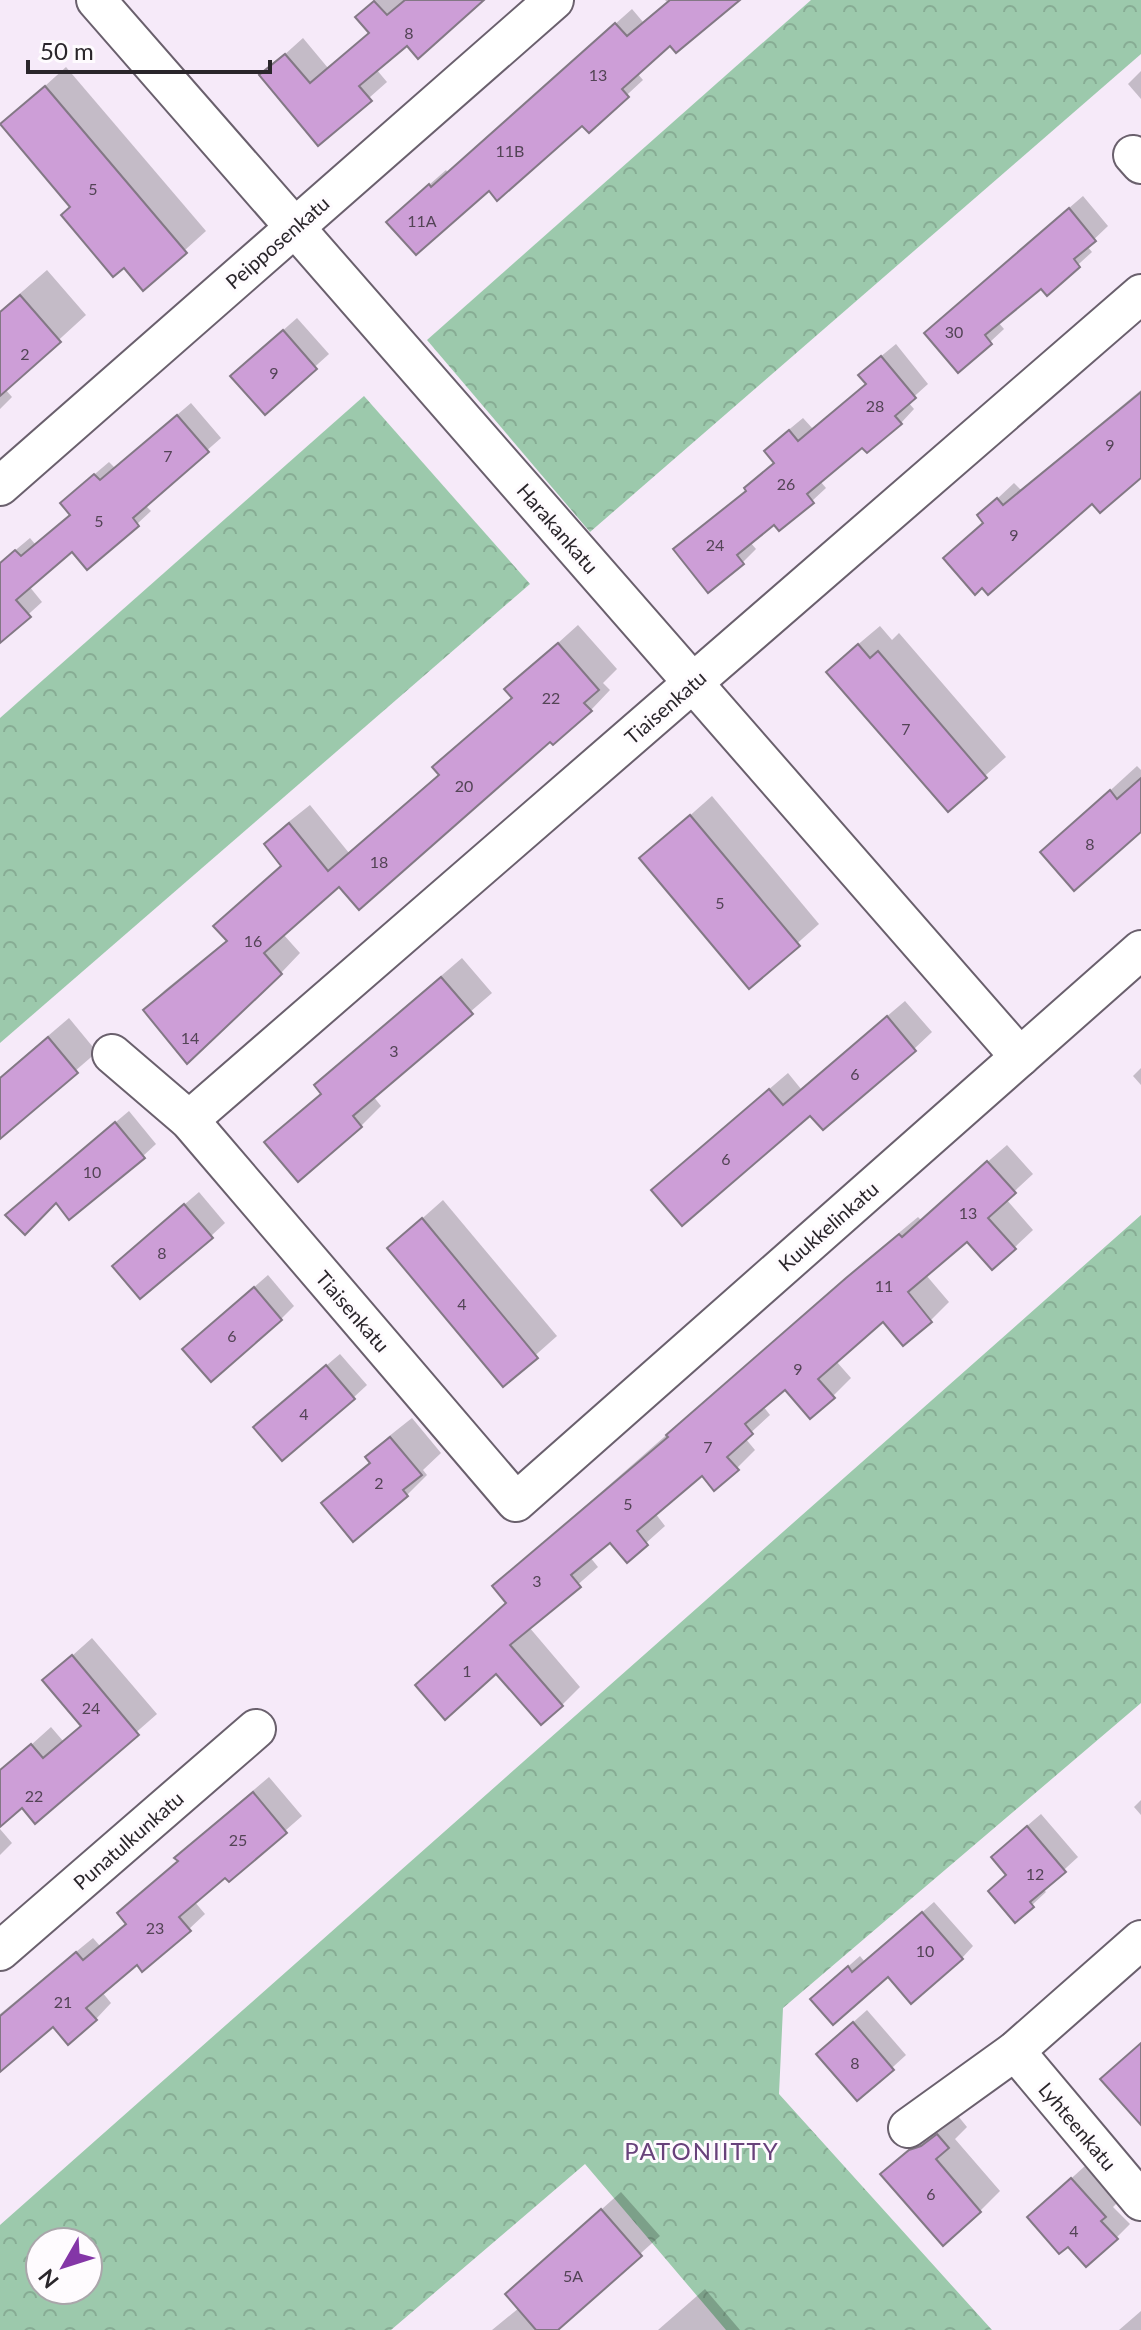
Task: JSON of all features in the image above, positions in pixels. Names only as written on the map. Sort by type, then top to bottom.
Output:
[{"type":"street","name":"Harakankatu","points":[[96,0],[1020,1057]]},
{"type":"street","name":"Peipposenkatu","points":[[0,486],[554,0]]},
{"type":"street","name":"Tiaisenkatu","points":[[189,1120],[1141,294]]},
{"type":"street","name":"Kuukkelinkatu","points":[[516,1502],[1141,950]]},
{"type":"street","name":"Tiaisenkatu","points":[[112,1054],[189,1120],[516,1502]]},
{"type":"street","name":"Punatulkunkatu","points":[[0,1951],[256,1729]]},
{"type":"street","points":[[908,2128],[1015,2051],[1141,1940]]},
{"type":"street","name":"Lyhteenkatu","points":[[1015,2051],[1141,2201]]},
{"type":"green space","points":[[811,0],[1141,0],[1141,54],[590,532],[427,340]]},
{"type":"green space","points":[[364,396],[530,584],[0,1043],[0,718]]},
{"type":"green space","points":[[1141,1215],[1141,1703],[783,2008],[779,2094],[992,2330],[726,2330],[585,2164],[391,2330],[0,2330],[0,2225]]},
{"type":"building","points":[[405,0],[484,0],[418,59],[407,46],[359,86],[372,101],[318,146],[259,75],[285,54],[310,83],[369,33],[355,17],[374,1],[387,15]]},
{"type":"building","points":[[670,0],[740,0],[676,53],[670,46],[622,89],[629,97],[589,133],[582,126],[497,201],[489,191],[416,255],[386,222],[429,184],[431,187],[615,23],[627,36]]},
{"type":"building","points":[[45,86],[187,253],[143,291],[124,268],[113,277],[61,215],[70,207],[0,124]]},
{"type":"building","points":[[1069,208],[1096,241],[1074,259],[1080,267],[1047,296],[1041,289],[985,335],[992,344],[958,373],[924,333]]},
{"type":"building","points":[[20,295],[61,342],[0,396],[0,312]]},
{"type":"building","points":[[283,330],[317,369],[265,415],[230,376]]},
{"type":"building","points":[[881,356],[916,398],[895,416],[902,424],[867,453],[862,448],[807,494],[814,503],[779,531],[774,525],[737,555],[744,564],[708,593],[673,549],[746,491],[744,488],[774,463],[764,451],[789,430],[798,441],[866,384],[858,375]]},
{"type":"building","points":[[1141,392],[1141,478],[1100,513],[1092,504],[988,595],[982,588],[975,595],[943,558],[983,523],[977,515],[997,498],[1003,505]]},
{"type":"building","points":[[177,415],[209,452],[133,518],[139,526],[87,570],[72,552],[16,600],[31,617],[0,643],[0,563],[15,550],[21,556],[70,515],[60,503],[94,474],[100,480]]},
{"type":"building","points":[[558,643],[599,690],[584,703],[592,711],[553,745],[550,742],[359,910],[339,887],[264,953],[282,974],[187,1064],[143,1010],[227,941],[213,926],[281,866],[264,844],[289,823],[328,871],[439,775],[432,767],[512,698],[504,689]]},
{"type":"building","points":[[858,644],[870,658],[878,651],[987,778],[948,812],[826,672]]},
{"type":"building","points":[[1141,778],[1141,832],[1074,891],[1040,852],[1110,790],[1117,799]]},
{"type":"building","points":[[690,815],[800,946],[749,989],[639,858]]},
{"type":"building","points":[[441,977],[473,1014],[353,1116],[362,1127],[298,1182],[264,1142],[321,1094],[314,1085]]},
{"type":"building","points":[[887,1016],[916,1051],[823,1130],[810,1116],[682,1226],[651,1190],[769,1089],[783,1105]]},
{"type":"building","points":[[48,1037],[78,1073],[0,1139],[0,1078]]},
{"type":"building","points":[[115,1122],[145,1158],[69,1220],[56,1203],[25,1235],[5,1215]]},
{"type":"building","points":[[987,1161],[1016,1193],[988,1218],[1016,1249],[992,1270],[967,1242],[908,1292],[932,1322],[903,1346],[883,1322],[818,1379],[835,1398],[810,1419],[785,1390],[745,1424],[753,1434],[727,1457],[739,1470],[714,1491],[702,1476],[637,1531],[648,1545],[627,1563],[610,1543],[571,1575],[581,1587],[510,1645],[563,1706],[541,1725],[496,1674],[445,1720],[415,1685],[506,1603],[492,1586],[668,1437],[666,1435],[846,1278],[899,1234],[902,1237]]},
{"type":"building","points":[[184,1204],[213,1238],[140,1299],[112,1266]]},
{"type":"building","points":[[422,1218],[538,1358],[503,1387],[387,1248]]},
{"type":"building","points":[[254,1287],[282,1320],[211,1382],[182,1349]]},
{"type":"building","points":[[326,1365],[355,1399],[282,1461],[253,1427]]},
{"type":"building","points":[[390,1437],[422,1475],[403,1490],[408,1496],[353,1542],[321,1503],[370,1463],[365,1457]]},
{"type":"building","points":[[72,1655],[139,1735],[35,1824],[22,1808],[0,1827],[0,1770],[31,1744],[43,1758],[81,1726],[42,1680]]},
{"type":"building","points":[[253,1792],[287,1833],[229,1882],[225,1878],[179,1917],[191,1931],[142,1972],[137,1965],[86,2008],[97,2020],[68,2045],[53,2027],[0,2072],[0,2016],[76,1952],[83,1960],[126,1924],[117,1913],[178,1861],[174,1858]]},
{"type":"building","points":[[1027,1826],[1066,1872],[1030,1902],[1034,1907],[1015,1923],[988,1891],[1006,1875],[991,1857]]},
{"type":"building","points":[[922,1912],[963,1959],[911,2004],[888,1977],[833,2025],[810,1999],[848,1966],[852,1972]]},
{"type":"building","points":[[853,2022],[894,2070],[857,2101],[816,2054]]},
{"type":"building","points":[[1141,2043],[1141,2125],[1100,2079]]},
{"type":"building","points":[[937,2134],[949,2148],[936,2159],[981,2212],[943,2246],[880,2174],[909,2150],[921,2146]]},
{"type":"building","points":[[1071,2178],[1106,2217],[1101,2221],[1118,2239],[1086,2267],[1068,2247],[1059,2254],[1027,2217]]},
{"type":"building","points":[[601,2209],[642,2256],[558,2330],[536,2330],[505,2294]]},
{"type":"district","name":"PATONIITTY","points":[[702,2150]]}]
